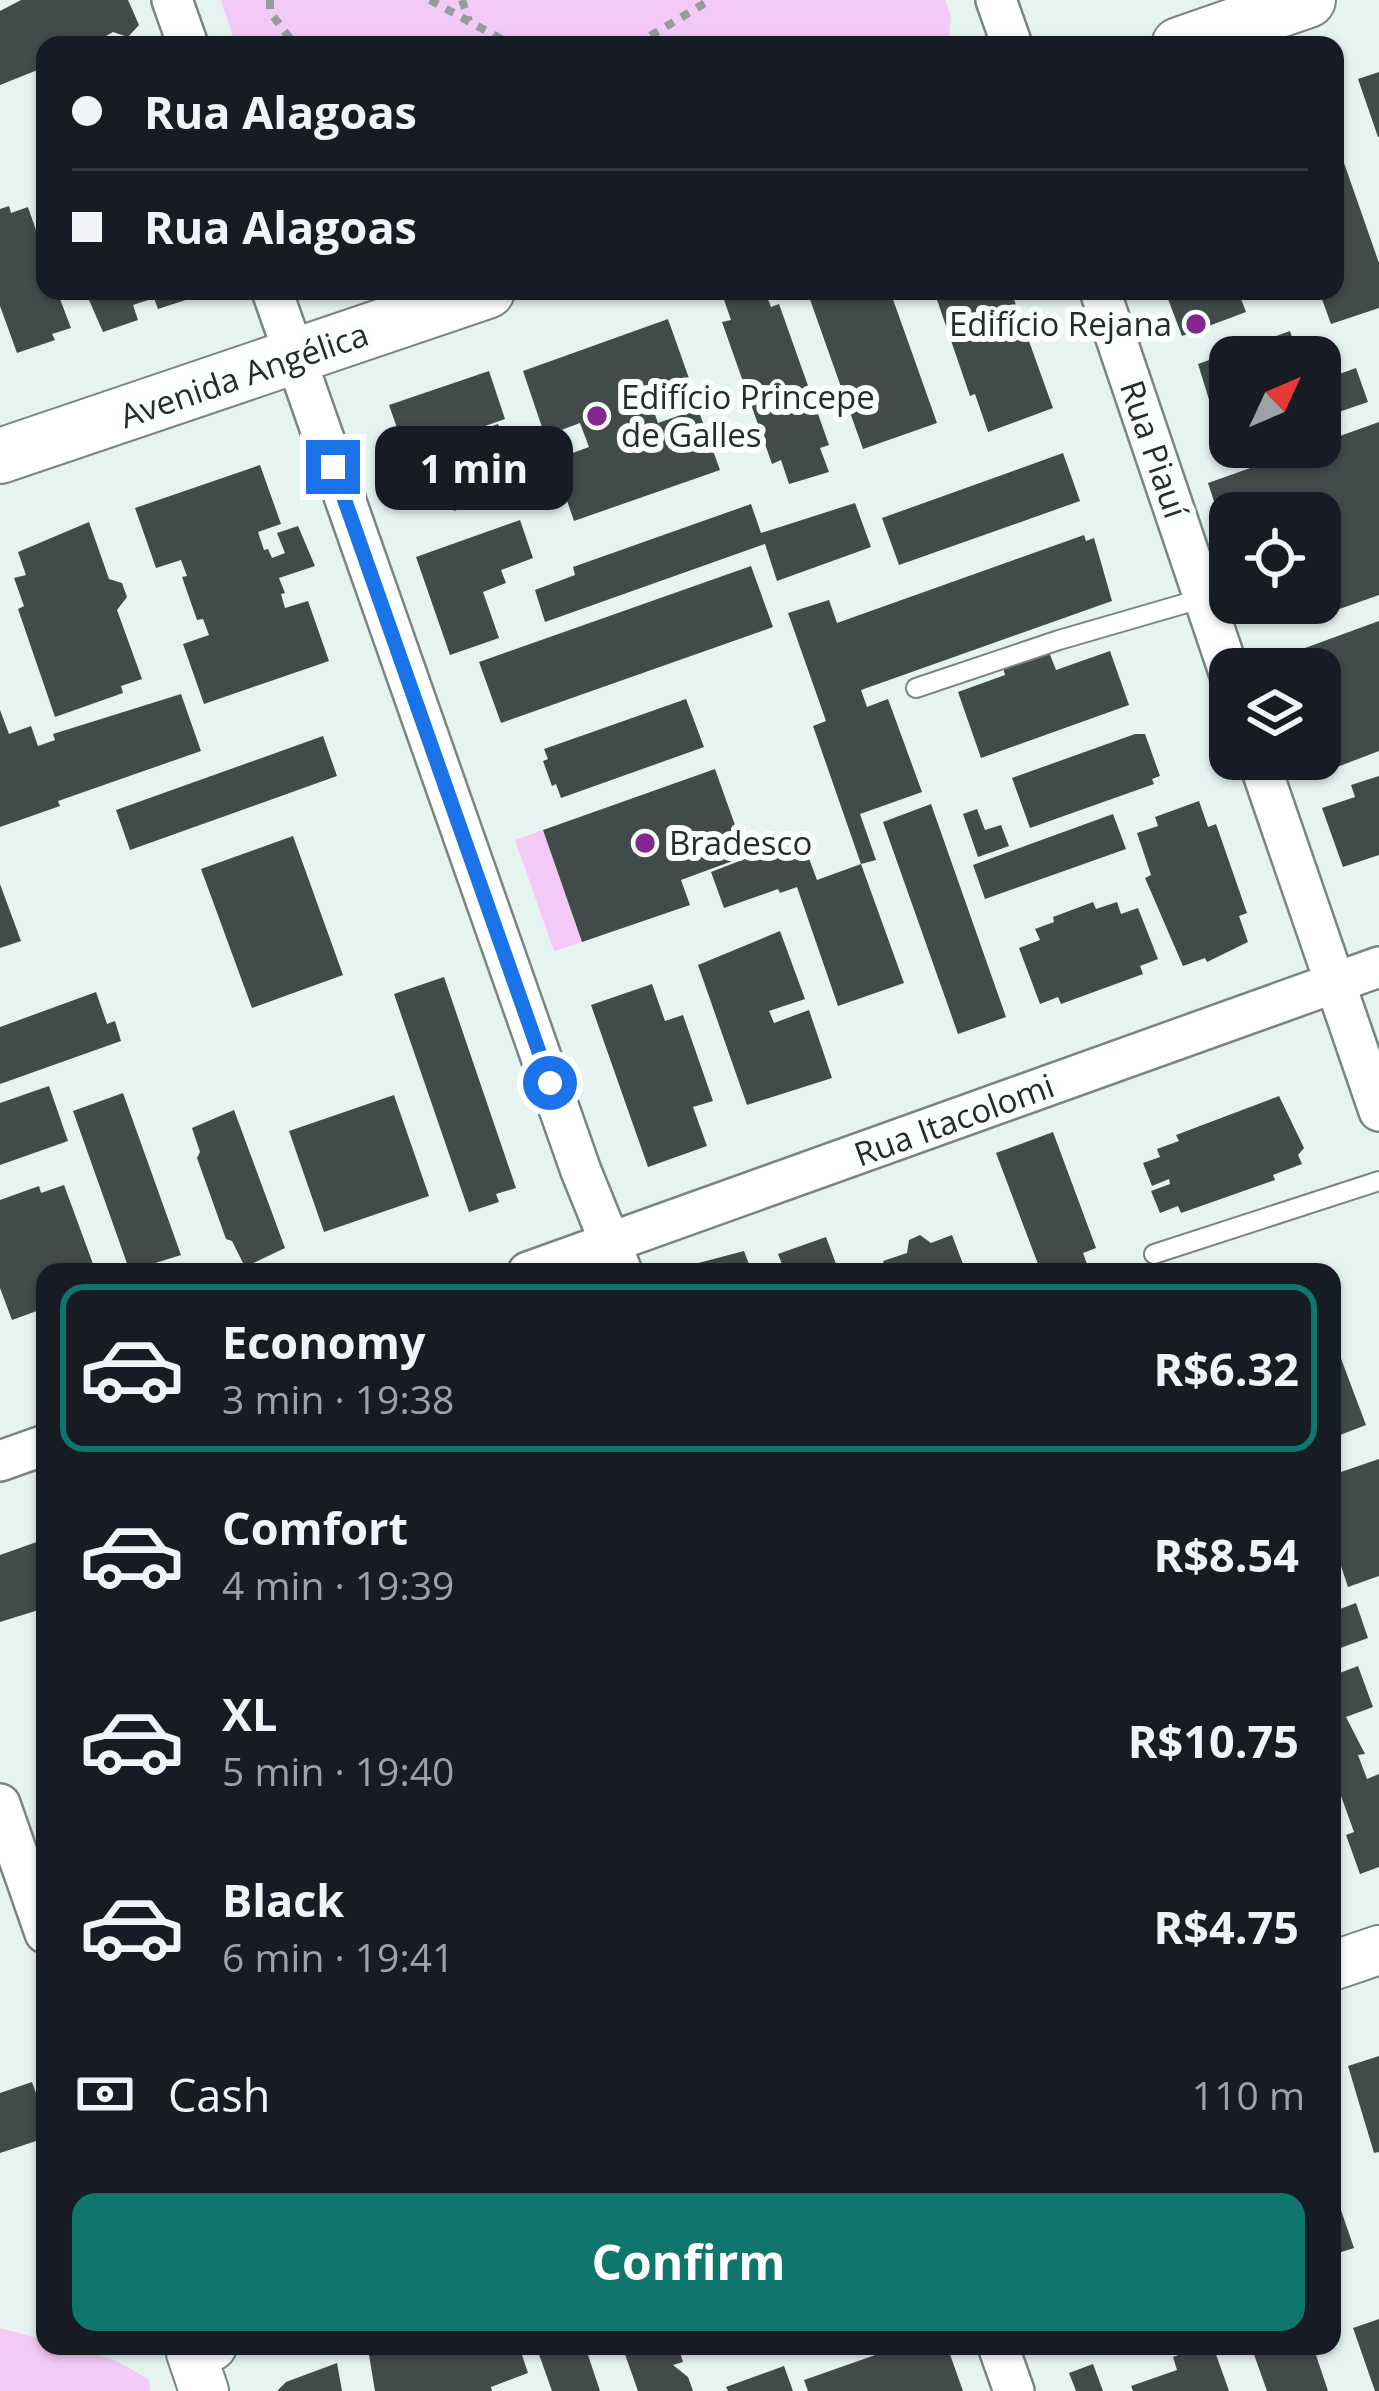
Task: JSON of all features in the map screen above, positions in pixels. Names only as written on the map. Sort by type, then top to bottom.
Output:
[{"type":"main road","points":[[1205,36],[1308,0]]},
{"type":"main road","name":"Avenida Angélica","points":[[0,456],[461,300]]},
{"type":"street","points":[[172,0],[185,36]]},
{"type":"street","points":[[996,0],[1009,36]]},
{"type":"street","points":[[275,300],[615,1258]]},
{"type":"street","name":"Rua Piauí","points":[[1103,300],[1221,648]]},
{"type":"street","points":[[1265,780],[1379,1111]]},
{"type":"street","name":"Rua Itacolomi","points":[[584,1263],[615,1258],[1379,968]]},
{"type":"street","points":[[0,1461],[36,1448]]},
{"type":"street","points":[[0,1804],[36,1907]]},
{"type":"street","points":[[1341,1963],[1379,1950]]},
{"type":"street","points":[[1001,2355],[1013,2391]]},
{"type":"lane","points":[[916,688],[1204,598]]},
{"type":"lane","points":[[1154,1254],[1379,1181]]},
{"type":"path","points":[[270,0],[270,12],[288,36]]},
{"type":"path","points":[[462,0],[470,24]]},
{"type":"path","points":[[650,36],[710,0]]},
{"type":"path","points":[[432,1],[491,36]]},
{"type":"shaded area","points":[[221,0],[945,0],[951,16],[949,36],[233,36]]},
{"type":"shaded area","points":[[543,830],[582,942],[554,951],[515,840]]},
{"type":"shaded area","points":[[0,2328],[36,2338],[36,2355],[98,2355],[112,2360],[149,2380],[150,2391],[0,2391]]},
{"type":"building","points":[[21,0],[128,0],[139,25],[129,36],[113,32],[106,36],[36,36],[36,71],[0,85],[0,11]]},
{"type":"building","points":[[1379,72],[1379,137],[1378,137],[1358,79]]},
{"type":"building","points":[[1344,163],[1379,263],[1379,308],[1331,324],[1322,300],[1344,300]]},
{"type":"building","points":[[9,206],[11,213],[28,207],[36,230],[36,300],[60,300],[71,328],[52,334],[55,340],[17,353],[0,306],[0,209]]},
{"type":"building","points":[[89,300],[148,300],[133,305],[138,320],[103,332]]},
{"type":"building","points":[[155,300],[186,300],[158,309]]},
{"type":"building","points":[[724,300],[779,304],[829,445],[820,448],[829,472],[789,484],[781,460],[772,464],[722,322],[731,320]]},
{"type":"building","points":[[810,300],[893,300],[937,423],[863,449]]},
{"type":"building","points":[[937,300],[1014,300],[1053,408],[988,432],[975,394],[970,396]]},
{"type":"building","name":"Edifício Rejana","points":[[1168,300],[1241,300],[1246,312],[1182,336]]},
{"type":"building","name":"Edifício Princepe de Galles","points":[[668,319],[691,384],[649,398],[658,423],[698,409],[720,470],[574,521],[553,460],[589,447],[580,423],[545,436],[523,371]]},
{"type":"building","points":[[1209,360],[1209,400],[1198,364]]},
{"type":"building","points":[[1356,368],[1368,402],[1341,411],[1341,373]]},
{"type":"building","points":[[489,371],[505,419],[406,454],[389,405]]},
{"type":"building","points":[[1379,422],[1379,595],[1341,608],[1341,492],[1211,492],[1208,483],[1250,468],[1341,468],[1341,436]]},
{"type":"building","points":[[498,424],[521,488],[454,511],[431,448]]},
{"type":"building","points":[[1063,453],[1080,501],[899,565],[882,518]]},
{"type":"building","points":[[260,465],[281,524],[258,532],[264,550],[272,558],[285,553],[277,533],[298,526],[315,566],[279,578],[285,593],[281,594],[285,608],[308,601],[329,661],[204,704],[183,644],[209,635],[203,619],[197,620],[181,560],[156,568],[135,508]]},
{"type":"building","points":[[855,503],[871,547],[777,581],[765,544],[545,622],[535,590],[575,575],[573,567],[751,504],[761,533]]},
{"type":"building","points":[[520,520],[533,558],[501,570],[506,583],[483,592],[499,638],[450,655],[416,557]]},
{"type":"building","points":[[89,522],[109,579],[122,583],[127,597],[117,610],[142,679],[121,686],[123,693],[55,717],[18,609],[24,606],[14,578],[26,575],[18,552]]},
{"type":"building","points":[[1084,535],[1086,541],[1094,538],[1112,601],[861,690],[867,707],[888,699],[922,792],[860,814],[876,860],[861,864],[813,726],[826,721],[788,613],[829,600],[837,623]]},
{"type":"building","points":[[751,566],[773,627],[501,723],[479,662]]},
{"type":"building","points":[[1379,621],[1379,751],[1341,765],[1341,648],[1305,648]]},
{"type":"building","points":[[1110,651],[1129,705],[981,758],[958,692],[1005,675],[1003,668],[1049,652],[1056,670]]},
{"type":"building","points":[[181,694],[201,751],[58,801],[60,806],[0,827],[0,710],[9,734],[31,726],[38,746],[55,740],[53,734]]},
{"type":"building","points":[[686,699],[704,747],[561,798],[556,784],[552,786],[544,749]]},
{"type":"building","points":[[1145,734],[1160,776],[1152,779],[1154,784],[1030,828],[1012,778]]},
{"type":"building","points":[[323,736],[337,776],[130,850],[116,810]]},
{"type":"building","name":"Bradesco","points":[[715,769],[746,856],[681,880],[690,905],[582,942],[543,830]]},
{"type":"building","points":[[1379,776],[1379,855],[1343,867],[1322,808],[1355,797],[1351,785]]},
{"type":"building","points":[[1199,801],[1208,827],[1216,824],[1247,913],[1239,916],[1248,942],[1207,962],[1205,958],[1183,966],[1145,878],[1151,875],[1137,833],[1158,826],[1155,817]]},
{"type":"building","points":[[931,804],[1006,1017],[958,1034],[883,822]]},
{"type":"building","points":[[977,809],[985,830],[1001,825],[1009,846],[978,857],[963,814]]},
{"type":"building","points":[[1113,814],[1126,849],[985,899],[973,865]]},
{"type":"building","points":[[293,836],[343,975],[252,1008],[201,869]]},
{"type":"building","points":[[801,837],[817,880],[861,864],[904,983],[838,1006],[797,887],[724,908],[711,872]]},
{"type":"building","points":[[0,884],[21,941],[0,948]]},
{"type":"building","points":[[1093,902],[1096,909],[1117,902],[1121,914],[1138,908],[1158,959],[1140,966],[1143,974],[1061,1004],[1058,997],[1040,1004],[1019,948],[1040,940],[1035,929],[1054,922],[1053,917]]},
{"type":"building","points":[[780,931],[805,999],[769,1011],[774,1023],[809,1010],[832,1078],[747,1105],[698,965]]},
{"type":"building","points":[[444,977],[516,1188],[496,1194],[499,1202],[469,1212],[394,994]]},
{"type":"building","points":[[652,984],[665,1021],[683,1015],[713,1101],[693,1107],[707,1146],[648,1167],[591,1005]]},
{"type":"building","points":[[96,992],[107,1024],[115,1021],[121,1041],[0,1084],[0,1027]]},
{"type":"building","points":[[49,1086],[68,1141],[0,1165],[0,1103]]},
{"type":"building","points":[[123,1093],[181,1255],[155,1263],[127,1263],[73,1111]]},
{"type":"building","points":[[394,1095],[429,1196],[324,1232],[289,1131]]},
{"type":"building","points":[[1279,1096],[1304,1148],[1298,1155],[1302,1164],[1273,1175],[1275,1180],[1181,1213],[1178,1206],[1160,1213],[1151,1191],[1170,1184],[1169,1179],[1152,1186],[1143,1163],[1160,1157],[1157,1149],[1179,1141],[1176,1135]]},
{"type":"building","points":[[234,1110],[285,1248],[243,1263],[232,1241],[226,1239],[197,1158],[200,1152],[192,1128]]},
{"type":"building","points":[[1053,1132],[1096,1248],[1083,1253],[1087,1263],[1038,1263],[996,1153]]},
{"type":"building","points":[[64,1185],[93,1263],[36,1263],[36,1311],[12,1320],[0,1288],[0,1200],[39,1186],[41,1193]]},
{"type":"building","points":[[920,1235],[931,1243],[952,1235],[963,1263],[884,1263],[907,1253],[909,1240]]},
{"type":"building","points":[[826,1237],[836,1263],[782,1263],[778,1254]]},
{"type":"building","points":[[744,1251],[749,1263],[698,1263]]},
{"type":"building","points":[[1341,1359],[1366,1425],[1341,1435]]},
{"type":"building","points":[[1379,1459],[1379,1576],[1348,1587],[1341,1566],[1341,1472]]},
{"type":"building","points":[[36,1542],[36,1611],[0,1622],[0,1555]]},
{"type":"building","points":[[1356,1603],[1368,1638],[1341,1648],[1341,1609]]},
{"type":"building","points":[[1358,1666],[1373,1707],[1346,1717],[1365,1754],[1358,1755],[1367,1779],[1379,1774],[1379,1867],[1360,1874],[1346,1835],[1354,1832],[1341,1796],[1341,1673]]},
{"type":"building","points":[[1379,2056],[1379,2152],[1374,2153],[1348,2066]]},
{"type":"building","points":[[32,2082],[36,2141],[0,2153],[0,2093]]},
{"type":"building","points":[[1341,2210],[1354,2248],[1341,2252]]},
{"type":"building","points":[[1379,2319],[1379,2391],[1375,2391],[1353,2328]]},
{"type":"building","points":[[369,2355],[522,2355],[528,2373],[491,2387],[492,2391],[375,2391]]},
{"type":"building","points":[[539,2355],[588,2355],[600,2391],[552,2391]]},
{"type":"building","points":[[625,2355],[681,2355],[683,2362],[673,2365],[688,2377],[693,2391],[638,2391]]},
{"type":"building","points":[[875,2355],[950,2355],[963,2391],[808,2391],[804,2380]]},
{"type":"building","points":[[1216,2355],[1229,2391],[1133,2391],[1131,2386],[1177,2370],[1173,2357]]},
{"type":"building","points":[[1254,2355],[1316,2355],[1328,2391],[1267,2391]]},
{"type":"building","points":[[337,2363],[342,2391],[277,2391],[286,2382]]},
{"type":"building","points":[[1093,2364],[1103,2391],[1076,2391],[1069,2373]]},
{"type":"building","points":[[784,2366],[793,2391],[728,2391],[726,2387]]},
{"type":"place","name":"Edifício Rejana","points":[[1196,324]]},
{"type":"place","name":"Edifício Princepe de Galles","points":[[597,416]]},
{"type":"place","name":"Bradesco","points":[[645,843]]},
{"type":"route","points":[[333,467],[550,1083]]}]
